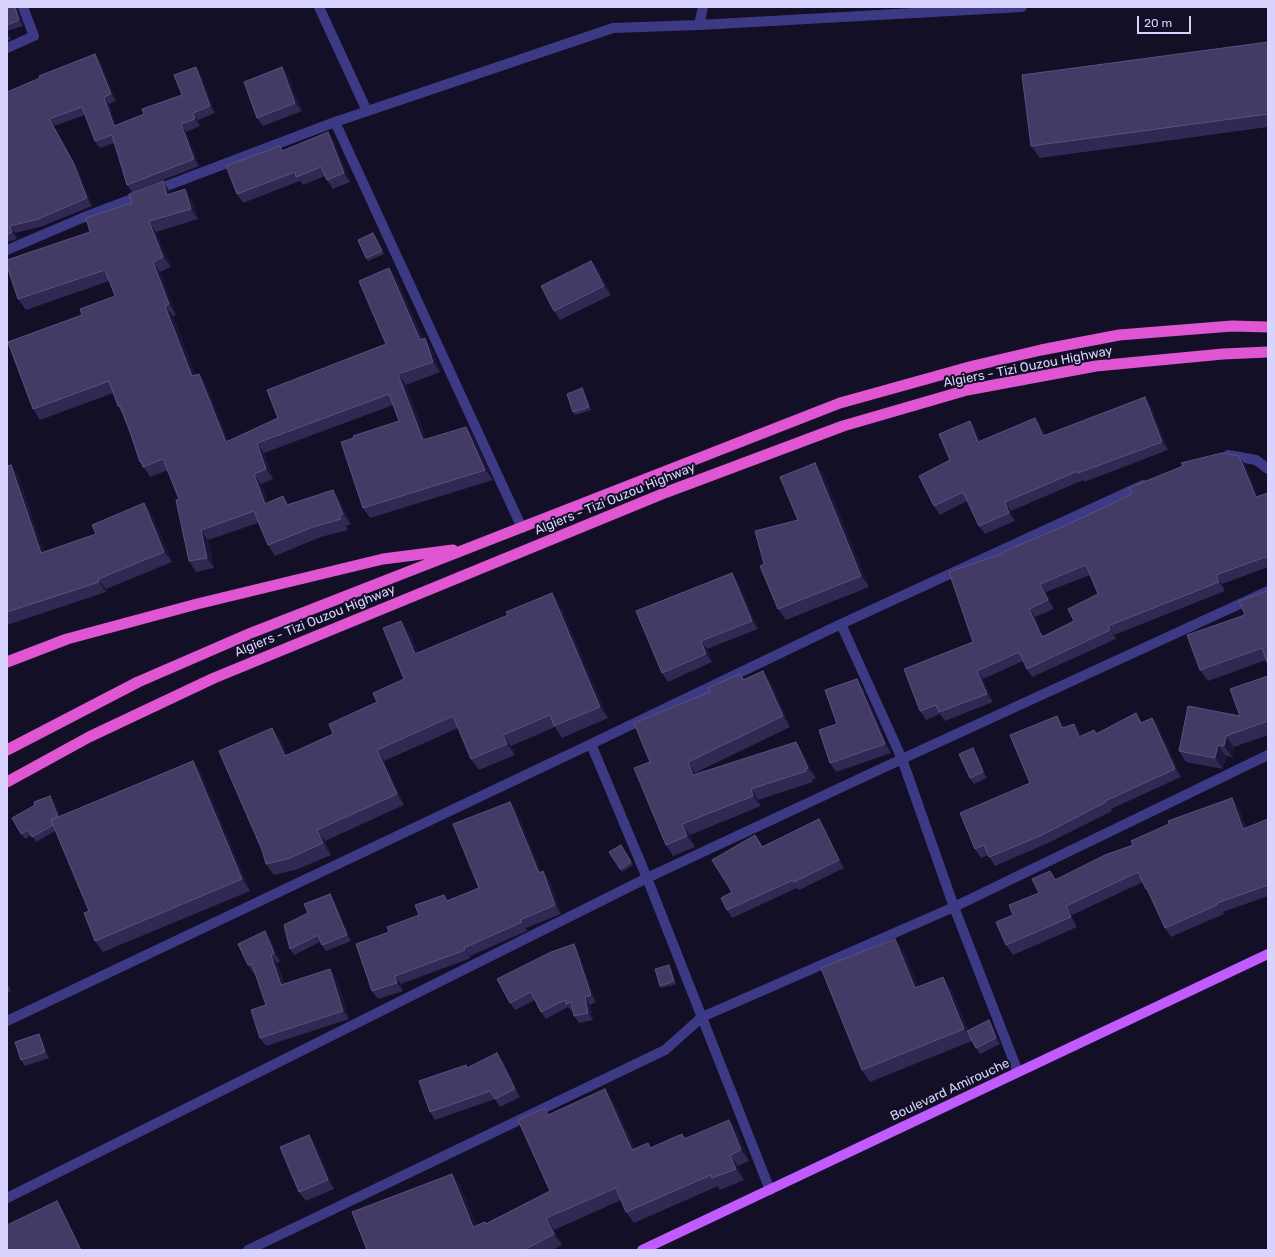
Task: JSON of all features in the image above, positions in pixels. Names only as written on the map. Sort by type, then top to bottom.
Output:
[{"type":"highway","name":"Algiers - Tizi Ouzou Highway","points":[[7,750],[138,682],[251,633],[840,403],[973,366],[1041,350],[1119,335],[1232,326],[1268,327]]},
{"type":"highway","name":"Algiers - Tizi Ouzou Highway","points":[[7,782],[89,736],[214,678],[667,492],[843,426],[967,390],[1096,366],[1223,354],[1268,352]]},
{"type":"highway","points":[[7,662],[67,640],[197,604],[383,559],[471,548]]},
{"type":"main road","name":"Boulevard Amirouche","points":[[642,1250],[1268,954]]},
{"type":"street","points":[[7,48],[34,36],[23,7]]},
{"type":"street","points":[[319,7],[367,111]]},
{"type":"street","points":[[699,25],[703,7]]},
{"type":"street","points":[[7,250],[82,218],[335,122],[613,28],[699,25],[872,11],[1022,7]]},
{"type":"street","points":[[335,122],[522,528]]},
{"type":"street","points":[[1215,458],[1228,455],[1256,460],[1268,469]]},
{"type":"street","points":[[7,1021],[841,624],[1153,481]]},
{"type":"street","points":[[7,1198],[647,878],[1268,591]]},
{"type":"street","points":[[841,624],[902,759],[954,907],[1018,1072]]},
{"type":"street","points":[[591,744],[647,878],[770,1190]]},
{"type":"street","points":[[248,1250],[665,1050],[702,1017],[954,907],[1268,755]]},
{"type":"building","points":[[7,7],[15,7],[19,20],[7,25]]},
{"type":"building","points":[[1268,42],[1268,114],[1031,146],[1022,75]]},
{"type":"building","points":[[95,54],[111,94],[104,97],[114,126],[144,114],[142,109],[182,95],[174,75],[196,67],[210,106],[193,113],[195,119],[181,124],[194,159],[127,185],[112,135],[95,141],[82,107],[49,119],[73,162],[87,198],[38,219],[10,226],[12,232],[7,234],[7,92],[40,78],[39,76]]},
{"type":"building","points":[[282,67],[295,103],[257,118],[244,82]]},
{"type":"building","points":[[328,132],[344,173],[327,180],[321,167],[296,177],[295,172],[237,194],[226,166],[280,146],[282,151]]},
{"type":"building","points":[[163,181],[167,195],[185,189],[191,209],[149,221],[163,257],[153,262],[169,304],[165,306],[192,376],[199,374],[226,442],[278,418],[267,390],[386,344],[359,281],[389,268],[420,340],[425,338],[433,362],[398,374],[423,440],[466,427],[485,470],[363,508],[341,442],[354,438],[353,436],[399,421],[389,394],[257,443],[266,469],[254,474],[265,504],[283,496],[287,505],[333,490],[343,514],[339,515],[341,519],[313,527],[268,545],[254,511],[201,530],[207,558],[189,561],[176,500],[179,499],[163,459],[143,467],[109,381],[33,409],[8,342],[82,315],[80,309],[115,296],[105,270],[18,299],[7,266],[7,260],[90,232],[86,218],[132,203],[129,194]]},
{"type":"building","points":[[373,233],[382,251],[366,258],[358,240]]},
{"type":"building","points":[[591,261],[604,286],[554,311],[541,286]]},
{"type":"building","points":[[582,388],[589,407],[573,412],[567,394]]},
{"type":"building","points":[[1145,397],[1162,442],[1078,473],[1078,471],[1005,502],[1009,513],[979,526],[963,492],[934,506],[919,476],[950,460],[939,434],[970,421],[978,442],[1035,418],[1043,436]]},
{"type":"building","points":[[1222,453],[1239,456],[1256,497],[1268,493],[1268,556],[1216,575],[1219,582],[1108,626],[1110,630],[1027,669],[1019,652],[977,671],[987,694],[939,712],[936,705],[920,711],[904,669],[973,642],[949,572],[1004,553],[1003,552],[1067,525],[1132,494],[1129,488],[1183,466],[1181,463]],"holes":[[[1086,565],[1098,594],[1068,609],[1074,621],[1042,637],[1029,609],[1048,600],[1040,584]]]},
{"type":"building","points":[[815,463],[861,576],[778,609],[760,566],[764,564],[755,531],[798,520],[780,477]]},
{"type":"building","points":[[11,465],[41,553],[96,534],[92,525],[144,503],[164,552],[98,579],[99,582],[7,612],[7,466]]},
{"type":"building","points":[[732,573],[752,621],[701,641],[706,654],[662,673],[636,611]]},
{"type":"building","points":[[1268,591],[1268,665],[1262,648],[1200,670],[1187,635],[1245,615],[1239,601]]},
{"type":"building","points":[[552,593],[600,707],[554,726],[550,715],[503,735],[507,744],[471,759],[453,716],[377,750],[397,794],[317,830],[323,843],[290,858],[266,864],[262,850],[219,751],[272,728],[285,756],[333,734],[329,724],[377,702],[373,693],[404,679],[383,628],[401,621],[415,654],[508,615],[506,612]]},
{"type":"building","points":[[763,671],[783,716],[688,762],[693,775],[796,742],[808,768],[805,769],[806,771],[751,789],[753,796],[682,824],[687,836],[666,845],[634,768],[650,762],[634,723],[710,692],[708,688],[740,674],[743,680]]},
{"type":"building","points":[[1268,676],[1268,721],[1226,736],[1224,746],[1218,745],[1215,758],[1179,751],[1188,706],[1240,716],[1230,689]]},
{"type":"building","points":[[857,679],[885,744],[830,763],[819,730],[837,724],[825,690]]},
{"type":"building","points":[[1136,713],[1141,723],[1152,718],[1175,769],[1105,801],[1106,802],[1040,836],[989,857],[984,845],[975,849],[960,813],[1030,783],[1010,735],[1057,716],[1062,728],[1074,724],[1079,737],[1094,730],[1096,734]]},
{"type":"building","points":[[973,748],[983,772],[970,778],[959,754]]},
{"type":"building","points":[[193,761],[242,879],[95,941],[84,913],[89,911],[51,820]]},
{"type":"building","points":[[50,796],[58,817],[51,820],[53,825],[32,837],[28,830],[21,834],[12,818],[35,805],[34,802]]},
{"type":"building","points":[[1232,798],[1243,829],[1268,819],[1268,885],[1217,903],[1217,905],[1165,928],[1138,872],[1066,906],[1071,917],[1006,945],[996,922],[1013,915],[1009,905],[1039,893],[1032,879],[1050,871],[1055,880],[1105,855],[1133,845],[1131,841],[1169,824],[1168,821]]},
{"type":"building","points":[[510,802],[539,873],[543,871],[555,905],[520,920],[522,922],[464,948],[465,950],[395,976],[397,983],[372,991],[356,944],[389,932],[387,927],[419,915],[415,905],[444,895],[447,901],[479,888],[453,824]]},
{"type":"building","points":[[819,819],[839,860],[794,882],[793,880],[727,910],[721,898],[732,892],[712,860],[755,835],[762,847]]},
{"type":"building","points":[[621,845],[631,862],[620,869],[609,852]]},
{"type":"building","points":[[330,894],[347,935],[322,945],[318,935],[290,949],[284,925],[308,913],[304,904]]},
{"type":"building","points":[[265,931],[274,953],[271,955],[281,985],[330,969],[343,1011],[260,1038],[251,1010],[266,1005],[252,964],[248,965],[238,944]]},
{"type":"building","points":[[895,939],[915,988],[943,977],[964,1029],[862,1070],[821,968]]},
{"type":"building","points":[[574,944],[591,995],[585,997],[588,1013],[574,1016],[571,1002],[566,1004],[565,1000],[541,1012],[531,992],[510,1003],[497,979],[551,952]]},
{"type":"building","points":[[669,965],[674,981],[660,986],[655,969]]},
{"type":"building","points":[[989,1020],[996,1038],[976,1048],[967,1031]]},
{"type":"building","points":[[39,1034],[45,1052],[21,1060],[15,1042]]},
{"type":"building","points":[[497,1053],[515,1089],[495,1099],[490,1091],[430,1112],[419,1081],[466,1065],[467,1068]]},
{"type":"building","points":[[605,1089],[632,1150],[648,1143],[650,1148],[682,1134],[684,1139],[729,1120],[741,1150],[730,1155],[736,1169],[712,1178],[711,1175],[626,1212],[616,1188],[546,1218],[554,1234],[524,1250],[367,1250],[352,1212],[452,1174],[473,1227],[485,1222],[486,1224],[550,1191],[518,1120],[545,1108],[548,1115]]},
{"type":"building","points":[[309,1135],[328,1180],[299,1192],[280,1147]]},
{"type":"building","points":[[57,1201],[81,1250],[7,1250],[7,1225]]}]
